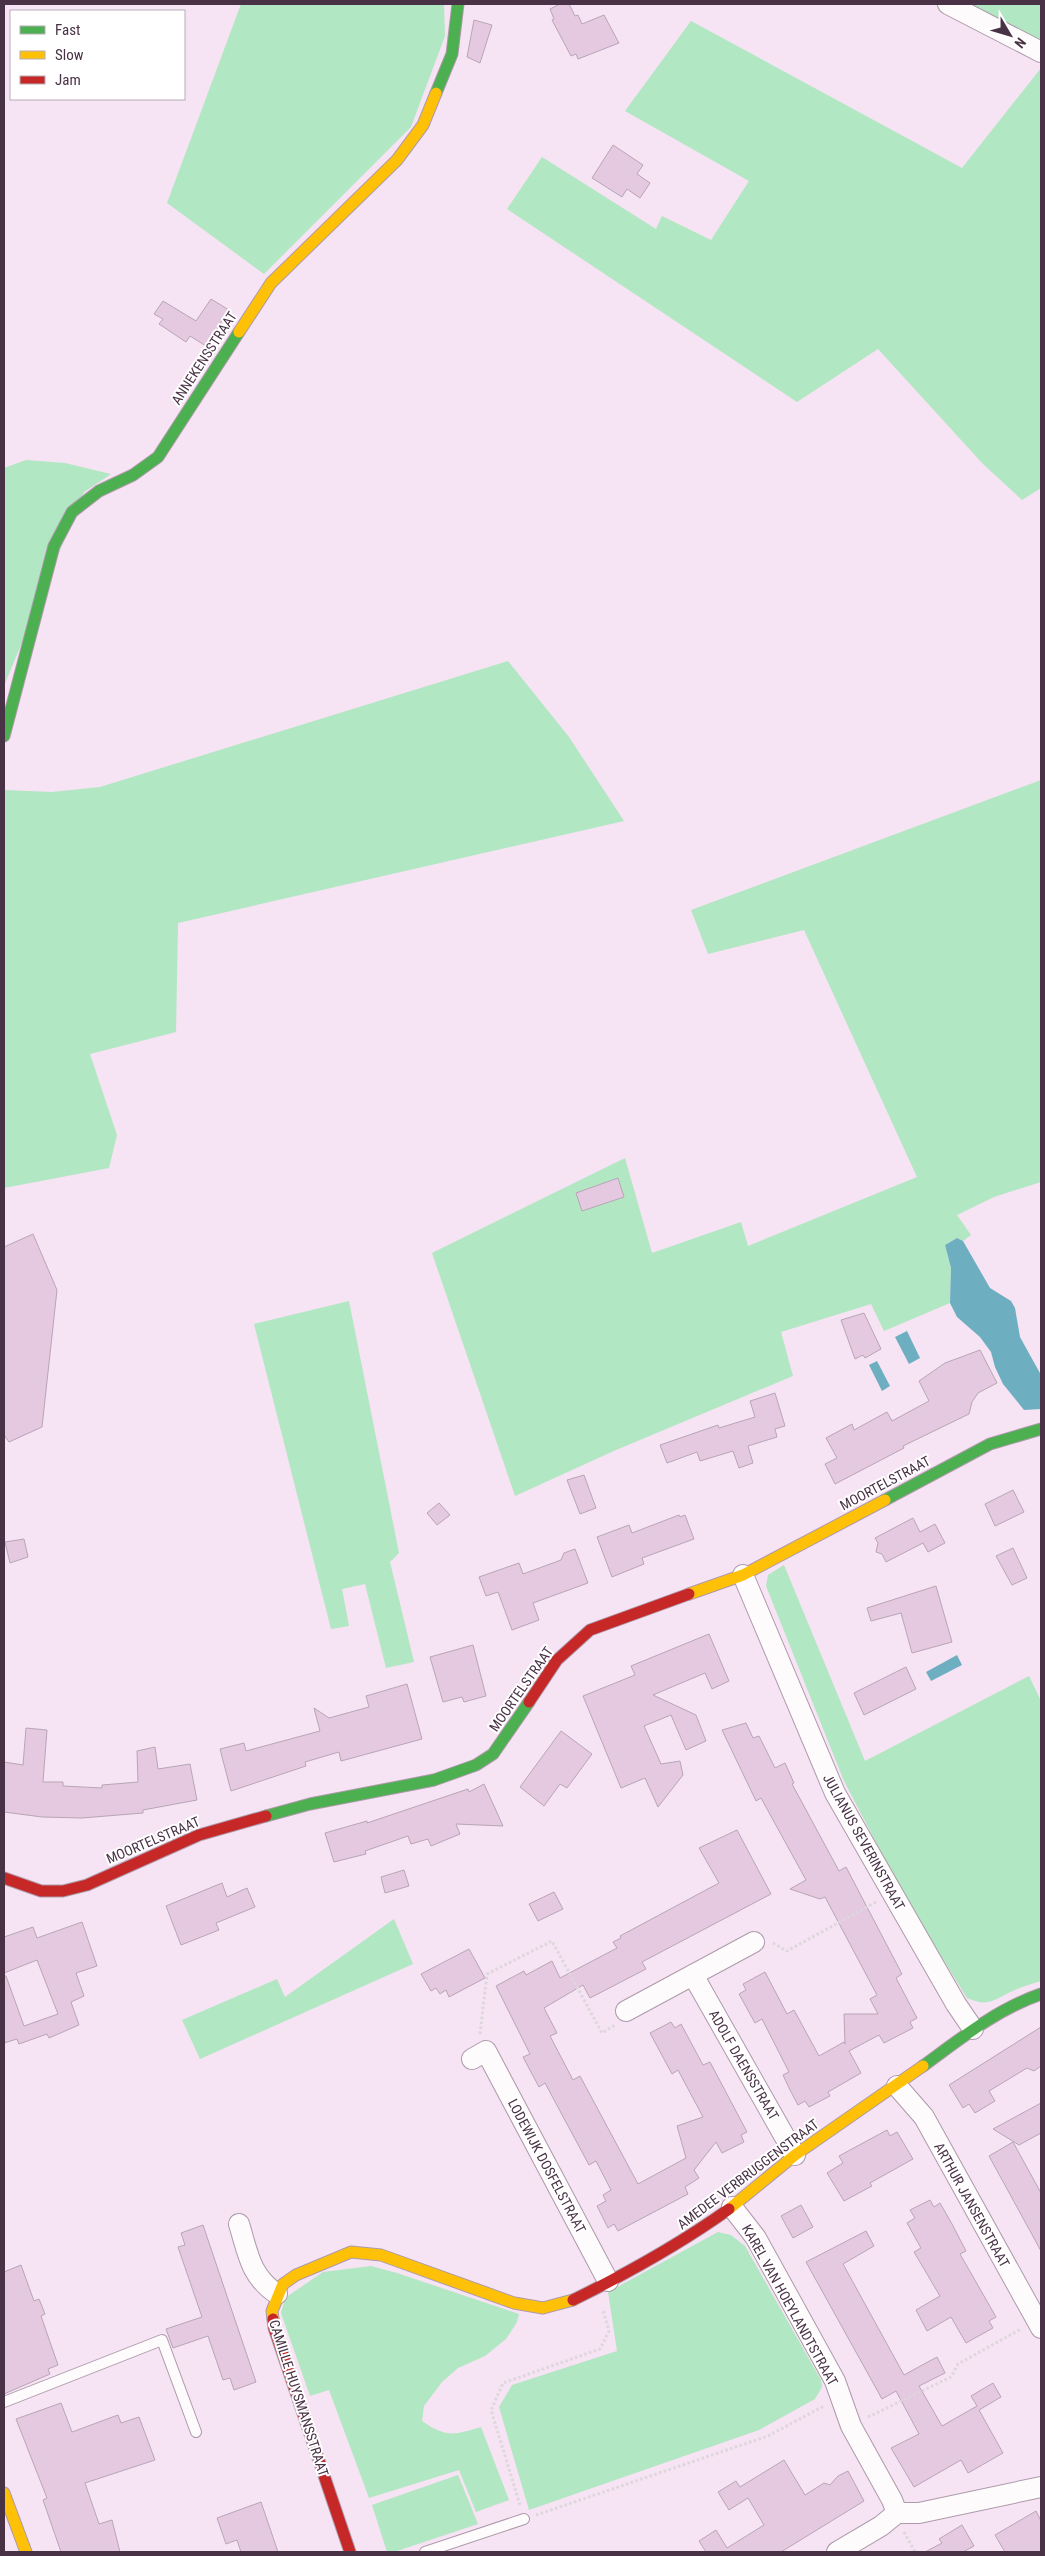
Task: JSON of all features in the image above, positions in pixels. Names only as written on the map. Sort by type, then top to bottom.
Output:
[{"type":"street","name":"ANNEKENSSTRAAT","points":[[4,736],[54,546],[72,512],[99,491],[133,475],[158,457],[271,283],[397,160],[423,124],[452,54],[458,4]]},
{"type":"street","points":[[948,4],[1041,52]]},
{"type":"street","name":"MOORTELSTRAAT","points":[[4,1878],[41,1891],[63,1891],[86,1885],[199,1835],[310,1804],[434,1780],[470,1768],[492,1754],[557,1660],[571,1645],[590,1630],[743,1574],[990,1444],[1015,1435],[1041,1429]]},
{"type":"street","name":"JULIANUS SEVERINSTRAAT","points":[[743,1574],[835,1793],[956,2004],[973,2029]]},
{"type":"street","points":[[626,2011],[754,1942]]},
{"type":"street","name":"ADOLF DAENSSTRAAT","points":[[693,1975],[795,2155]]},
{"type":"street","points":[[973,2029],[1026,1999],[1041,1994]]},
{"type":"street","name":"AMEDEE VERBRUGGENSTRAAT","points":[[277,2294],[283,2284],[296,2275],[351,2252],[381,2255],[514,2303],[543,2308],[570,2302],[641,2266],[690,2237],[732,2208],[795,2155],[897,2086],[973,2029]]},
{"type":"street","name":"LODEWIJK DOSFELSTRAAT","points":[[479,2049],[603,2284]]},
{"type":"street","name":"ARTHUR JANSENSTRAAT","points":[[897,2086],[924,2117],[1039,2324]]},
{"type":"street","name":"KAREL VAN HOEYLANDTSTRAAT","points":[[732,2208],[760,2246],[835,2381],[852,2426],[892,2500],[896,2513]]},
{"type":"street","points":[[239,2224],[254,2271],[260,2282],[277,2294]]},
{"type":"street","name":"CAMILLE HUYSMANSSTRAAT","points":[[277,2294],[272,2311],[274,2328],[350,2552]]},
{"type":"street","points":[[837,2552],[880,2526],[896,2513],[919,2513],[1041,2487]]},
{"type":"street","points":[[4,2493],[26,2552]]},
{"type":"lane","points":[[4,2402],[162,2340],[196,2432]]},
{"type":"lane","points":[[424,2552],[524,2519]]},
{"type":"path","points":[[754,1942],[769,1940],[787,1951],[892,1893]]},
{"type":"path","points":[[479,2049],[487,1974],[552,1940],[602,2033],[619,2023],[626,2011]]},
{"type":"path","points":[[603,2284],[609,2331],[600,2349],[504,2383],[490,2410],[524,2519],[768,2436],[840,2398]]},
{"type":"path","points":[[852,2426],[951,2377],[958,2364],[1039,2324]]},
{"type":"green space","points":[[241,4],[444,4],[445,36],[411,127],[264,274],[167,203]]},
{"type":"green space","points":[[966,4],[1041,4],[1041,43]]},
{"type":"green space","points":[[691,21],[962,168],[1041,68],[1041,488],[1022,500],[983,464],[878,349],[797,402],[507,209],[542,157],[656,229],[662,216],[711,240],[749,181],[625,111]]},
{"type":"green space","points":[[26,460],[65,463],[111,474],[84,492],[4,686],[4,468]]},
{"type":"green space","points":[[508,661],[569,737],[624,821],[178,923],[176,1032],[90,1054],[117,1135],[109,1168],[4,1188],[4,790],[52,792],[100,787]]},
{"type":"green space","points":[[1041,780],[1041,1182],[994,1197],[957,1215],[971,1235],[963,1241],[957,1238],[945,1245],[951,1268],[950,1303],[884,1331],[871,1304],[781,1332],[793,1376],[616,1450],[515,1496],[432,1253],[625,1158],[652,1253],[741,1222],[748,1246],[917,1177],[804,930],[708,954],[691,910]]},
{"type":"green space","points":[[349,1301],[399,1553],[390,1562],[414,1662],[386,1668],[365,1584],[342,1589],[349,1626],[331,1629],[254,1324]]},
{"type":"green space","points":[[784,1565],[865,1761],[1029,1676],[1041,1701],[1041,1981],[992,2001],[981,2002],[967,1998],[905,1898],[844,1781],[766,1586],[768,1575]]},
{"type":"green space","points":[[394,1919],[413,1964],[200,2059],[182,2020],[277,1979],[285,1997]]},
{"type":"green space","points":[[718,2232],[731,2235],[745,2246],[821,2380],[822,2387],[815,2399],[759,2430],[529,2510],[499,2407],[512,2385],[617,2351],[608,2292]]},
{"type":"green space","points":[[371,2266],[519,2314],[517,2322],[506,2339],[485,2356],[458,2368],[442,2382],[424,2406],[422,2421],[438,2430],[451,2433],[464,2432],[481,2427],[509,2500],[476,2512],[459,2470],[369,2498],[329,2390],[310,2396],[281,2313],[285,2298],[323,2272]]},
{"type":"green space","points":[[458,2475],[478,2524],[394,2552],[387,2552],[372,2505]]},
{"type":"water","points":[[957,1238],[963,1241],[990,1288],[1011,1301],[1015,1308],[1020,1337],[1041,1375],[1041,1409],[1024,1410],[1003,1384],[995,1367],[991,1352],[980,1337],[957,1317],[950,1303],[951,1268],[945,1245]]},
{"type":"water","points":[[907,1331],[920,1358],[909,1364],[895,1337]]},
{"type":"water","points":[[877,1361],[890,1386],[882,1391],[869,1365]]},
{"type":"water","points":[[957,1655],[962,1665],[931,1681],[926,1672]]},
{"type":"building","points":[[560,4],[569,4],[575,16],[578,15],[582,24],[604,15],[619,43],[578,59],[576,54],[571,56],[552,20],[554,19],[550,9]]},
{"type":"building","points":[[474,20],[492,25],[480,63],[467,57]]},
{"type":"building","points":[[613,145],[643,165],[637,174],[650,183],[640,198],[627,189],[622,197],[592,178]]},
{"type":"building","points":[[211,299],[229,310],[206,346],[190,336],[186,342],[159,324],[163,319],[154,314],[163,301],[196,321]]},
{"type":"building","points":[[618,1178],[624,1197],[582,1211],[576,1193]]},
{"type":"building","points":[[33,1234],[57,1290],[42,1427],[9,1442],[4,1435],[4,1247]]},
{"type":"building","points":[[864,1313],[881,1349],[865,1358],[863,1355],[855,1359],[841,1320]]},
{"type":"building","points":[[980,1350],[997,1383],[978,1393],[972,1402],[969,1414],[903,1446],[904,1448],[835,1484],[825,1464],[837,1458],[826,1438],[852,1424],[854,1430],[887,1412],[892,1421],[929,1401],[919,1381],[945,1363]]},
{"type":"building","points":[[775,1393],[785,1426],[775,1429],[777,1437],[748,1446],[753,1463],[739,1468],[733,1451],[700,1461],[697,1452],[667,1463],[660,1445],[718,1425],[719,1428],[755,1417],[750,1401]]},
{"type":"building","points":[[584,1475],[596,1508],[580,1514],[567,1480]]},
{"type":"building","points":[[1013,1490],[1024,1512],[995,1526],[985,1504]]},
{"type":"building","points":[[439,1503],[450,1515],[437,1525],[427,1513]]},
{"type":"building","points":[[679,1515],[680,1517],[685,1515],[694,1539],[642,1558],[644,1564],[612,1577],[597,1537],[629,1525],[632,1533]]},
{"type":"building","points":[[913,1518],[920,1532],[935,1524],[945,1543],[928,1552],[923,1543],[886,1562],[882,1554],[876,1552],[878,1543],[875,1538]]},
{"type":"building","points":[[24,1539],[28,1557],[10,1563],[5,1542]]},
{"type":"building","points":[[1013,1548],[1027,1578],[1012,1585],[996,1556]]},
{"type":"building","points":[[575,1549],[588,1583],[533,1603],[539,1620],[512,1630],[498,1592],[486,1596],[479,1577],[519,1563],[523,1574],[561,1560],[564,1553]]},
{"type":"building","points":[[936,1586],[952,1642],[912,1653],[901,1613],[871,1621],[867,1608]]},
{"type":"building","points":[[709,1634],[729,1681],[712,1689],[705,1673],[653,1695],[696,1715],[706,1741],[686,1750],[671,1715],[644,1726],[661,1764],[680,1761],[683,1775],[658,1807],[645,1778],[621,1788],[583,1696],[635,1675],[631,1666]]},
{"type":"building","points":[[473,1645],[486,1696],[464,1702],[462,1697],[443,1702],[430,1657]]},
{"type":"building","points":[[906,1667],[916,1689],[864,1715],[854,1693]]},
{"type":"building","points":[[407,1684],[422,1739],[341,1761],[339,1752],[305,1762],[306,1766],[231,1791],[220,1749],[244,1743],[246,1751],[320,1731],[314,1708],[329,1718],[369,1707],[366,1696]]},
{"type":"building","points":[[746,1723],[753,1738],[759,1736],[775,1768],[785,1763],[794,1783],[792,1784],[839,1871],[846,1867],[902,1974],[896,1978],[917,2018],[910,2022],[913,2028],[884,2043],[879,2035],[849,2051],[861,2073],[828,2092],[830,2096],[809,2107],[805,2101],[798,2105],[783,2075],[789,2072],[762,2019],[755,2023],[739,1994],[746,1990],[743,1984],[765,1972],[787,2014],[794,2010],[819,2056],[844,2042],[845,2044],[844,2014],[878,2014],[870,1999],[877,1995],[825,1897],[820,1899],[790,1889],[806,1880],[761,1798],[756,1801],[722,1730]]},
{"type":"building","points":[[26,1728],[47,1730],[43,1782],[63,1782],[63,1786],[102,1788],[102,1785],[138,1782],[137,1751],[155,1747],[158,1769],[190,1764],[197,1800],[143,1810],[143,1813],[82,1818],[42,1817],[4,1812],[4,1762],[23,1765]]},
{"type":"building","points":[[561,1731],[592,1754],[567,1788],[560,1784],[544,1806],[520,1787]]},
{"type":"building","points":[[484,1784],[503,1826],[456,1824],[460,1834],[431,1846],[428,1839],[411,1844],[408,1836],[365,1851],[366,1854],[334,1862],[325,1833],[367,1821],[367,1823],[468,1789],[469,1792]]},
{"type":"building","points":[[737,1830],[771,1894],[642,1962],[646,1969],[590,1998],[583,1985],[544,2008],[557,2033],[550,2036],[573,2080],[580,2076],[638,2184],[686,2158],[677,2126],[703,2117],[678,2070],[672,2074],[650,2033],[671,2022],[675,2028],[681,2024],[703,2065],[710,2062],[747,2132],[741,2135],[744,2142],[722,2153],[716,2142],[694,2170],[699,2178],[685,2187],[688,2194],[618,2231],[614,2224],[608,2228],[597,2206],[606,2201],[603,2195],[611,2190],[596,2161],[589,2165],[545,2083],[539,2087],[523,2057],[530,2054],[496,1986],[524,1971],[526,1975],[552,1961],[560,1978],[617,1948],[613,1942],[621,1938],[620,1936],[719,1883],[699,1848]]},
{"type":"building","points":[[404,1870],[409,1886],[385,1893],[381,1877]]},
{"type":"building","points":[[222,1883],[227,1897],[247,1888],[255,1907],[216,1923],[219,1930],[181,1945],[166,1906]]},
{"type":"building","points":[[554,1892],[563,1909],[538,1921],[529,1904]]},
{"type":"building","points":[[82,1922],[97,1966],[76,1973],[84,1996],[71,2002],[79,2025],[49,2038],[47,2034],[19,2044],[17,2039],[4,2043],[4,1976],[6,1976],[24,2026],[58,2014],[37,1960],[4,1973],[4,1937],[33,1927],[37,1938]]},
{"type":"building","points":[[469,1949],[485,1978],[449,1997],[446,1990],[440,1994],[436,1988],[431,1991],[421,1974]]},
{"type":"building","points":[[1041,2027],[1041,2066],[1034,2071],[1027,2068],[989,2091],[995,2101],[975,2113],[969,2104],[963,2108],[949,2085]]},
{"type":"building","points":[[1041,2103],[1041,2133],[1019,2145],[993,2129]]},
{"type":"building","points":[[887,2130],[890,2136],[897,2132],[913,2159],[870,2183],[872,2186],[844,2201],[827,2173],[843,2163],[839,2156]]},
{"type":"building","points":[[1013,2142],[1041,2193],[1041,2251],[989,2156]]},
{"type":"building","points":[[930,2200],[934,2207],[940,2203],[952,2224],[966,2251],[960,2254],[996,2317],[989,2321],[993,2328],[966,2343],[951,2317],[927,2331],[916,2310],[940,2296],[914,2252],[921,2248],[907,2223],[915,2218],[910,2210]]},
{"type":"building","points":[[801,2205],[813,2227],[793,2238],[781,2216]]},
{"type":"building","points":[[203,2225],[256,2382],[234,2390],[230,2378],[223,2380],[208,2336],[173,2348],[166,2329],[202,2317],[178,2247],[185,2245],[181,2233]]},
{"type":"building","points":[[866,2231],[874,2246],[843,2264],[904,2375],[937,2357],[945,2373],[919,2386],[942,2426],[977,2406],[971,2396],[993,2383],[1001,2397],[979,2410],[1003,2453],[968,2473],[961,2460],[914,2487],[891,2448],[919,2434],[896,2391],[882,2399],[806,2262]]},
{"type":"building","points":[[21,2265],[34,2301],[39,2299],[45,2314],[41,2316],[58,2365],[48,2369],[50,2374],[4,2394],[4,2272]]},
{"type":"building","points":[[61,2403],[72,2432],[118,2415],[121,2423],[139,2417],[155,2460],[85,2483],[99,2524],[112,2520],[120,2552],[61,2552],[43,2500],[47,2498],[16,2419]]},
{"type":"building","points":[[784,2460],[805,2495],[824,2483],[830,2485],[838,2476],[848,2471],[864,2501],[781,2552],[706,2552],[699,2541],[716,2530],[727,2548],[764,2525],[748,2498],[729,2510],[718,2492],[736,2481],[740,2487]]},
{"type":"building","points":[[261,2502],[278,2552],[241,2552],[237,2540],[226,2544],[217,2518]]},
{"type":"building","points":[[1036,2511],[1041,2521],[1041,2552],[1005,2552],[995,2535]]},
{"type":"building","points":[[962,2525],[974,2546],[963,2552],[925,2552],[942,2543],[939,2539]]},
{"type":"traffic: fast","points":[[436,93],[452,54],[458,4]]},
{"type":"traffic: fast","points":[[4,736],[54,546],[72,512],[99,491],[133,475],[158,457],[239,332]]},
{"type":"traffic: fast","points":[[885,1500],[990,1444],[1041,1429]]},
{"type":"traffic: fast","points":[[266,1816],[310,1804],[434,1780],[476,1765],[493,1754],[529,1702]]},
{"type":"traffic: fast","points":[[923,2066],[994,2016],[1041,1994]]},
{"type":"traffic: slow","points":[[239,332],[271,283],[397,160],[423,125],[436,93]]},
{"type":"traffic: slow","points":[[689,1594],[743,1575],[885,1500]]},
{"type":"traffic: slow","points":[[729,2209],[795,2155],[923,2066]]},
{"type":"traffic: slow","points":[[273,2319],[272,2311],[283,2284],[296,2275],[351,2252],[381,2255],[514,2303],[543,2308],[573,2300]]},
{"type":"traffic: slow","points":[[4,2493],[26,2552]]},
{"type":"traffic: jam","points":[[529,1702],[557,1660],[590,1630],[689,1594]]},
{"type":"traffic: jam","points":[[4,1878],[41,1891],[63,1891],[87,1885],[199,1835],[266,1816]]},
{"type":"traffic: jam","points":[[573,2300],[653,2258],[729,2209]]},
{"type":"traffic: jam","points":[[273,2319],[274,2328],[350,2552]]}]
